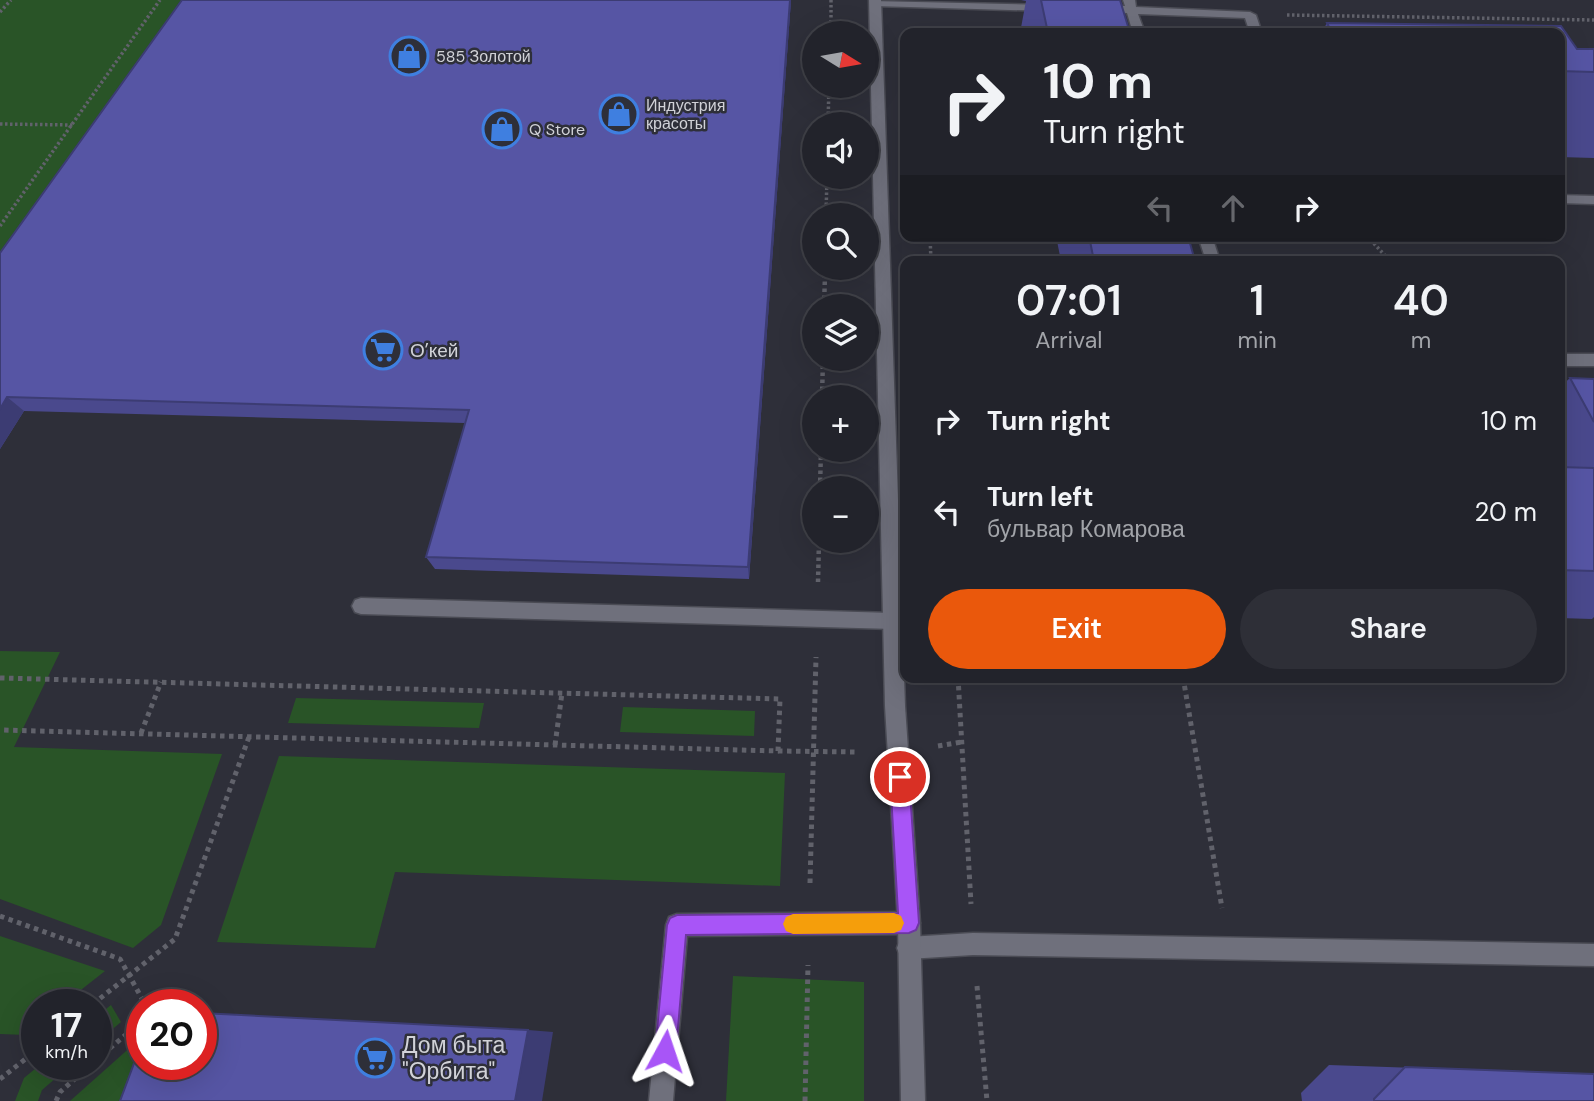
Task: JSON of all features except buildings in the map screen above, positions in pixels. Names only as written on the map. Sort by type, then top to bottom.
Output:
[{"type":"street","points":[[913,1101],[909,923],[892,621],[875,2],[1064,8]]},
{"type":"street","points":[[1091,9],[1130,5],[1250,15],[1254,28]]},
{"type":"street","points":[[1130,5],[1137,28]]},
{"type":"street","points":[[1565,199],[1594,200]]},
{"type":"street","points":[[1565,360],[1594,360]]},
{"type":"street","points":[[361,606],[892,621]]},
{"type":"street","points":[[660,1101],[677,925],[909,923]]},
{"type":"street","points":[[908,948],[973,944],[1594,955]]},
{"type":"path","points":[[0,12],[11,0]]},
{"type":"path","points":[[0,226],[160,0]]},
{"type":"path","points":[[831,0],[831,21]]},
{"type":"path","points":[[1250,15],[1594,20]]},
{"type":"path","points":[[0,124],[73,125]]},
{"type":"path","points":[[1373,242],[1385,256]]},
{"type":"path","points":[[0,678],[780,699],[778,751]]},
{"type":"path","points":[[141,734],[161,682]]},
{"type":"path","points":[[958,683],[973,944],[987,1101]]},
{"type":"path","points":[[1184,683],[1229,948]]},
{"type":"path","points":[[555,745],[562,693]]},
{"type":"path","points":[[0,730],[898,753]]},
{"type":"path","points":[[112,989],[175,939],[249,737]]},
{"type":"path","points":[[0,916],[120,959],[137,989]]},
{"type":"path","points":[[112,1046],[126,1035]]},
{"type":"path","points":[[0,1079],[21,1062]]},
{"type":"path","points":[[56,1101],[60,1092],[74,1080]]},
{"type":"green space","points":[[0,0],[184,0],[0,266]]},
{"type":"green space","points":[[0,651],[60,652],[14,747],[222,754],[161,925],[133,948],[0,899]]},
{"type":"green space","points":[[296,698],[484,703],[479,728],[288,723]]},
{"type":"green space","points":[[623,707],[755,711],[754,736],[620,732]]},
{"type":"green space","points":[[279,756],[785,773],[780,886],[395,872],[375,948],[217,942]]},
{"type":"green space","points":[[0,936],[105,971],[82,989],[21,989],[21,1035],[0,1034]]},
{"type":"green space","points":[[733,976],[864,982],[864,1101],[726,1101]]},
{"type":"green space","points":[[112,1007],[121,1022],[112,1030]]},
{"type":"green space","points":[[126,1051],[126,1080],[143,1080],[144,1101],[70,1101],[94,1080],[112,1080],[112,1064]]},
{"type":"green space","points":[[23,1080],[54,1080],[42,1090],[38,1101],[15,1101]]},
{"type":"slow traffic","points":[[793,924],[894,923]]},
{"type":"place","name":"585 Золотой","points":[[409,56]]},
{"type":"place","name":"Индустрия красоты","points":[[619,114]]},
{"type":"place","name":"Q Store","points":[[502,129]]},
{"type":"place","name":"О’кей","points":[[383,350]]},
{"type":"place","name":"Дом быта \"Орбита\"","points":[[375,1058]]},
{"type":"route","points":[[665,1051],[677,925],[909,923],[900,777]]}]
